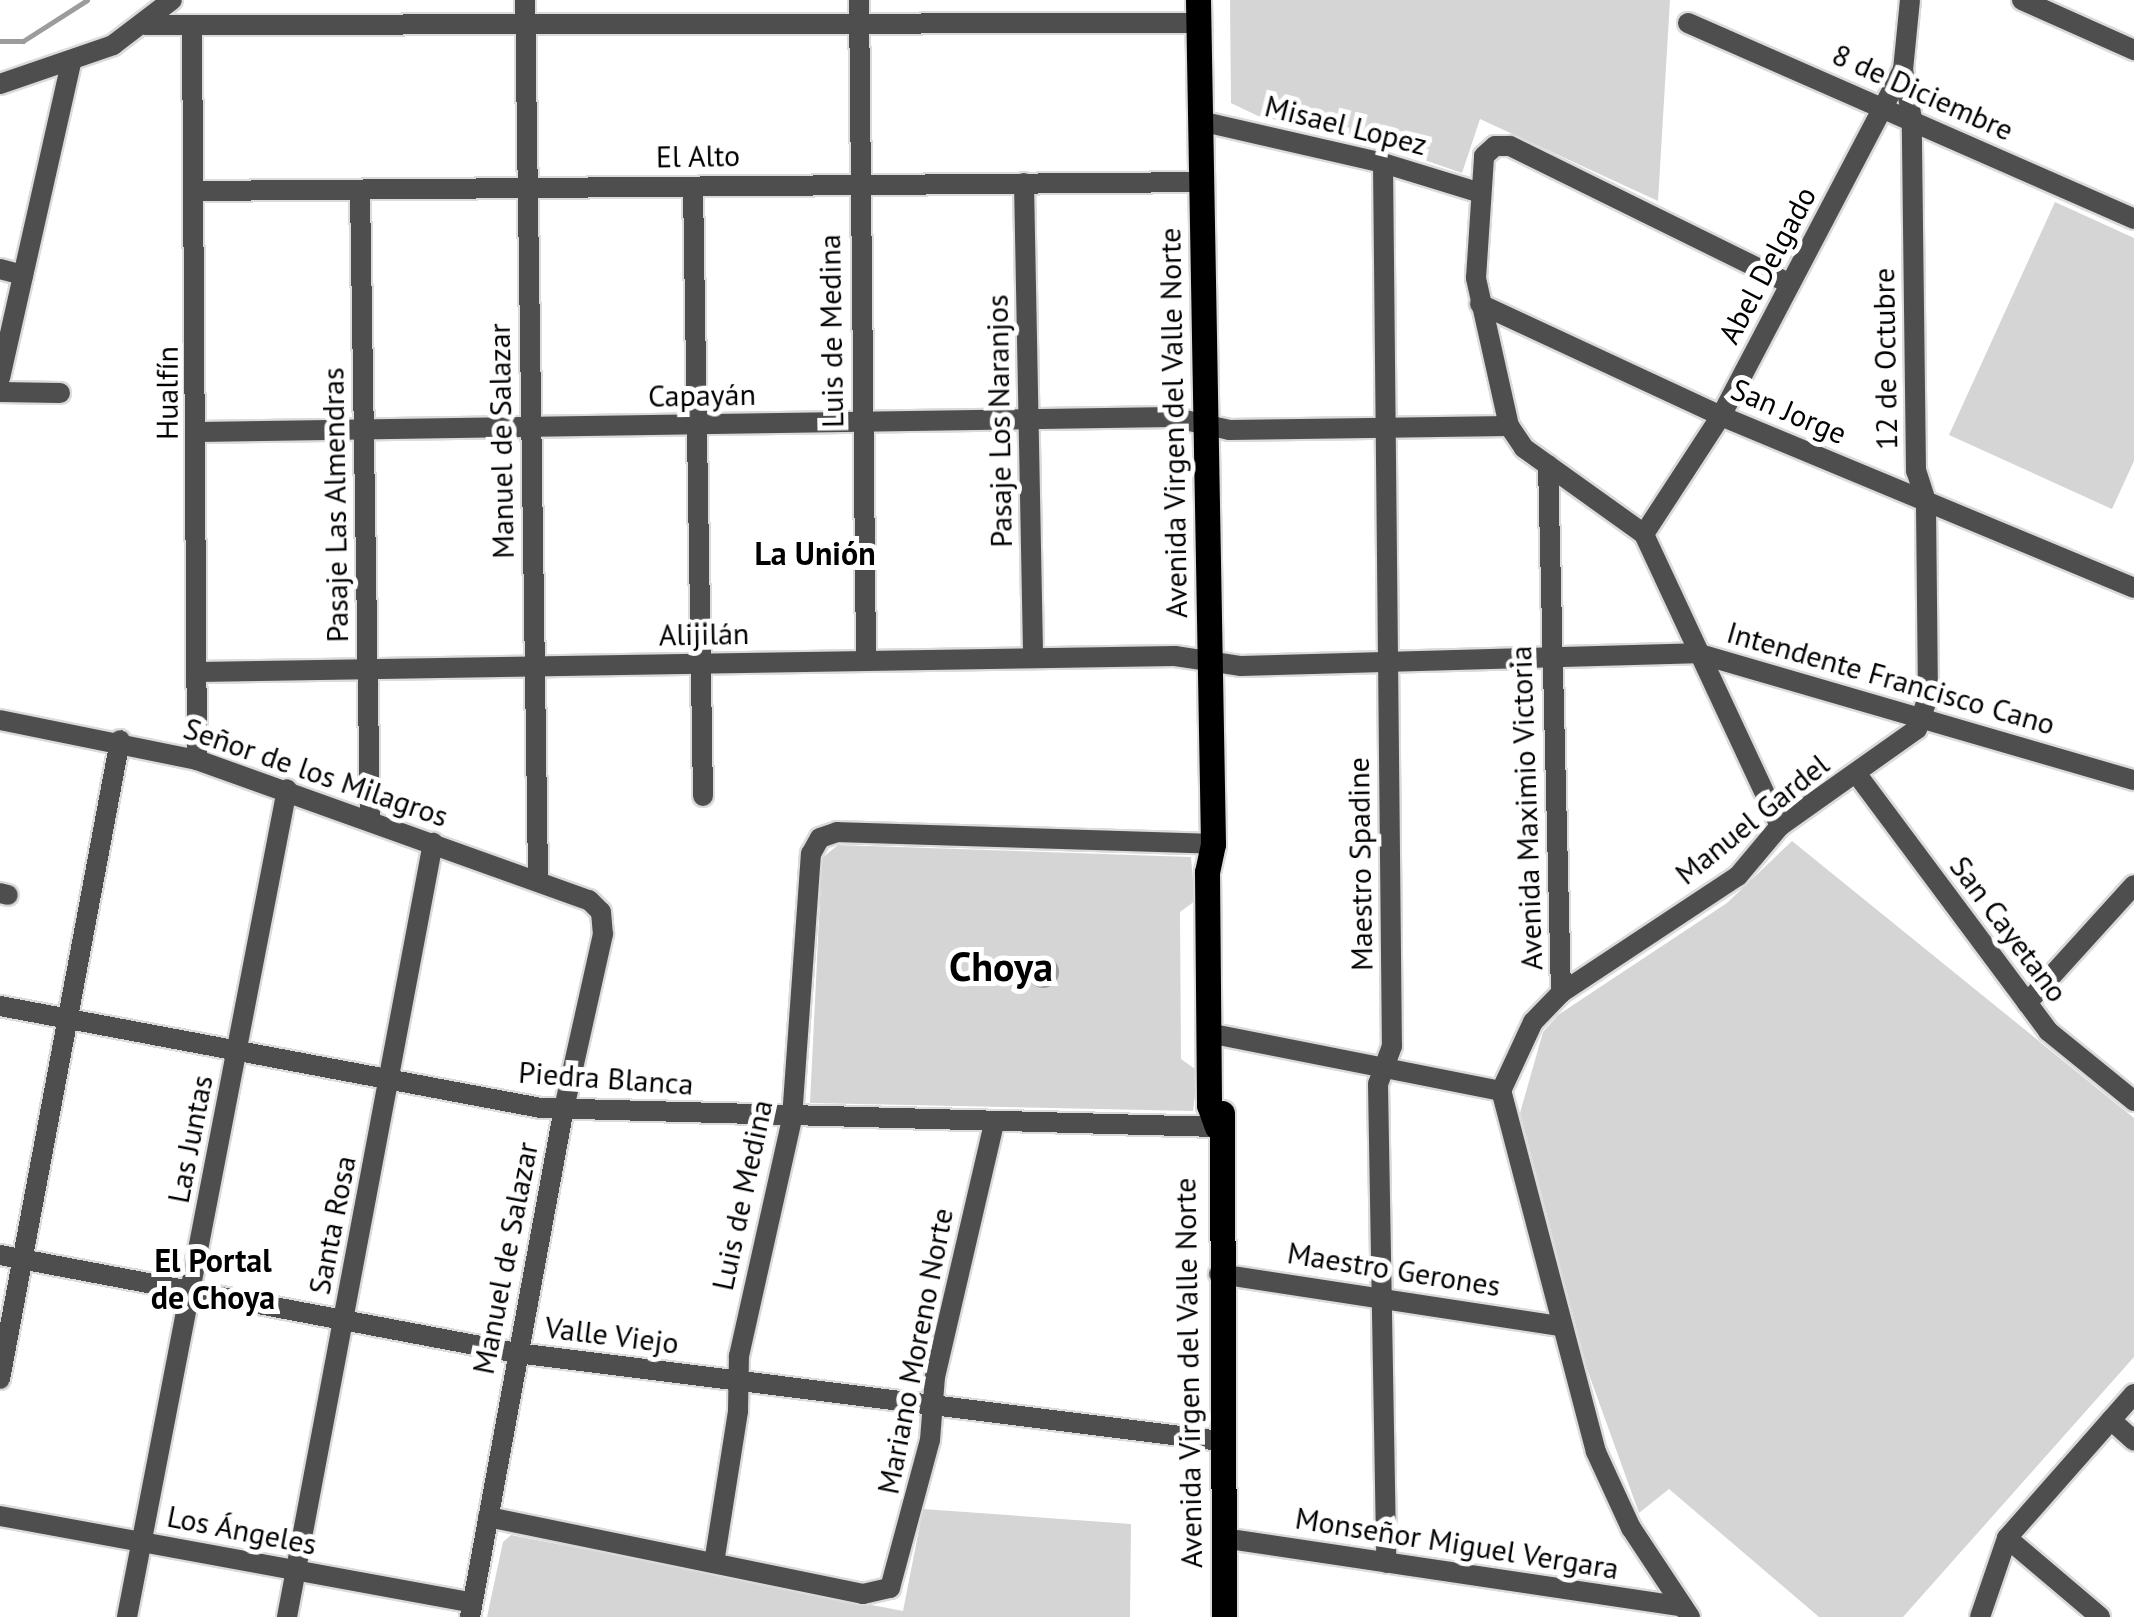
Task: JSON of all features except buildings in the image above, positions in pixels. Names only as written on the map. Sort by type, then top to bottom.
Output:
[{"type":"main road","name":"Avenida Virgen del Valle Norte","points":[[1198,11],[1213,844],[1221,871],[1216,1034],[1224,1107],[1217,1127],[1224,1617]]},
{"type":"street","points":[[0,84],[71,62],[145,25],[172,0]]},
{"type":"street","name":"Manuel de Salazar","points":[[524,0],[538,880]]},
{"type":"street","name":"Luis de Medina","points":[[859,0],[866,661]]},
{"type":"street","name":"12 de Octubre","points":[[1910,0],[1903,70],[1912,118],[1916,472],[1926,500],[1928,698],[1922,716]]},
{"type":"street","points":[[2022,0],[2134,50]]},
{"type":"street","points":[[145,25],[859,24],[1198,11]]},
{"type":"street","name":"8 de Diciembre","points":[[1688,22],[2134,219]]},
{"type":"street","name":"Hualfín","points":[[192,25],[198,432],[197,760]]},
{"type":"street","points":[[0,378],[71,62]]},
{"type":"street","name":"Abel Delgado","points":[[1644,534],[1721,416],[1903,70]]},
{"type":"street","name":"Misael Lopez","points":[[1200,121],[1383,162],[1477,192]]},
{"type":"street","points":[[1780,826],[1696,653],[1644,534],[1548,465],[1509,426],[1480,304],[1477,192],[1484,156],[1495,146],[1510,146],[1790,284]]},
{"type":"street","name":"Maestro Spadine","points":[[1383,162],[1392,1046],[1378,1084],[1386,1563]]},
{"type":"street","name":"El Alto","points":[[196,191],[1201,182]]},
{"type":"street","name":"Pasaje Los Naranjos","points":[[1024,184],[1033,658]]},
{"type":"street","points":[[694,186],[703,796]]},
{"type":"street","name":"Pasaje Las Almendras","points":[[360,190],[370,819]]},
{"type":"street","points":[[0,269],[23,275]]},
{"type":"street","name":"San Jorge","points":[[1480,304],[1721,416],[2134,588]]},
{"type":"street","points":[[0,392],[60,393]]},
{"type":"street","name":"Capayán","points":[[198,432],[1172,418],[1206,427],[1509,426]]},
{"type":"street","name":"Avenida Maximio Victoria","points":[[1501,1090],[1534,1022],[1561,992],[1548,465]]},
{"type":"street","name":"Intendente Francisco Cano","points":[[1210,662],[1696,653],[2134,780]]},
{"type":"street","name":"Alijilán","points":[[198,672],[1175,656],[1210,662]]},
{"type":"street","name":"Manuel Gardel","points":[[1561,992],[1738,876],[1780,826],[1917,728],[1922,716]]},
{"type":"street","name":"Señor de los Milagros","points":[[0,720],[120,740],[197,760],[538,880],[589,900],[601,912]]},
{"type":"street","points":[[0,1379],[120,740]]},
{"type":"street","name":"San Cayetano","points":[[1856,774],[2048,1031],[2134,1100]]},
{"type":"street","name":"Las Juntas","points":[[127,1617],[286,789]]},
{"type":"street","name":"Luis de Medina","points":[[714,1563],[738,1380],[792,1118],[811,854],[820,838],[836,832],[1213,844]]},
{"type":"street","name":"Santa Rosa","points":[[288,1617],[433,843]]},
{"type":"street","points":[[2027,1002],[2134,885]]},
{"type":"street","name":"Manuel de Salazar","points":[[471,1610],[564,1108],[602,934],[601,912]]},
{"type":"street","name":"Piedra Blanca","points":[[0,1006],[390,1082],[564,1108],[792,1118],[1217,1127]]},
{"type":"street","points":[[1216,1034],[1501,1090],[1560,1326],[1612,1492],[1686,1612]]},
{"type":"street","name":"Mariano Moreno Norte","points":[[714,1563],[863,1594],[890,1588],[930,1440],[932,1407],[994,1123]]},
{"type":"street","name":"Valle Viejo","points":[[0,1255],[517,1353],[1221,1441]]},
{"type":"street","name":"Maestro Gerones","points":[[1219,1274],[1560,1326]]},
{"type":"street","points":[[1980,1617],[2007,1538],[2134,1394]]},
{"type":"street","points":[[2111,1420],[2134,1441]]},
{"type":"street","name":"Los Ángeles","points":[[0,1516],[296,1572],[471,1610]]},
{"type":"street","points":[[488,1517],[714,1563]]},
{"type":"street","name":"Monseñor Miguel Vergara","points":[[1223,1538],[1686,1612]]},
{"type":"street","points":[[2007,1538],[2100,1617]]},
{"type":"shaded area","points":[[1230,0],[1670,0],[1658,201],[1480,119],[1462,173],[1352,135],[1258,116],[1231,103]]},
{"type":"shaded area","points":[[2055,202],[2134,238],[2134,461],[2112,509],[1949,435]]},
{"type":"shaded area","points":[[1792,841],[2134,1118],[2134,1357],[1903,1617],[1819,1617],[1669,1489],[1639,1513],[1587,1369],[1520,1113],[1543,1032],[1558,1015],[1727,903]]},
{"type":"shaded area","points":[[838,845],[1191,857],[1195,901],[1180,912],[1181,1059],[1198,1071],[1193,1111],[810,1103],[822,858]]},
{"type":"shaded area","points":[[1043,956],[1054,961],[1059,972],[1054,983],[1043,988],[1032,983],[1027,972],[1032,961]]},
{"type":"shaded area","points":[[923,1509],[1131,1524],[1130,1617],[487,1617],[503,1542],[511,1535],[903,1611]]},
{"type":"waterway","points":[[0,41],[23,41],[87,0]]},
{"type":"district","name":"La Unión","points":[[815,553]]},
{"type":"district","name":"Choya","points":[[1001,966]]},
{"type":"district","name":"El Portal de Choya","points":[[213,1280]]}]
